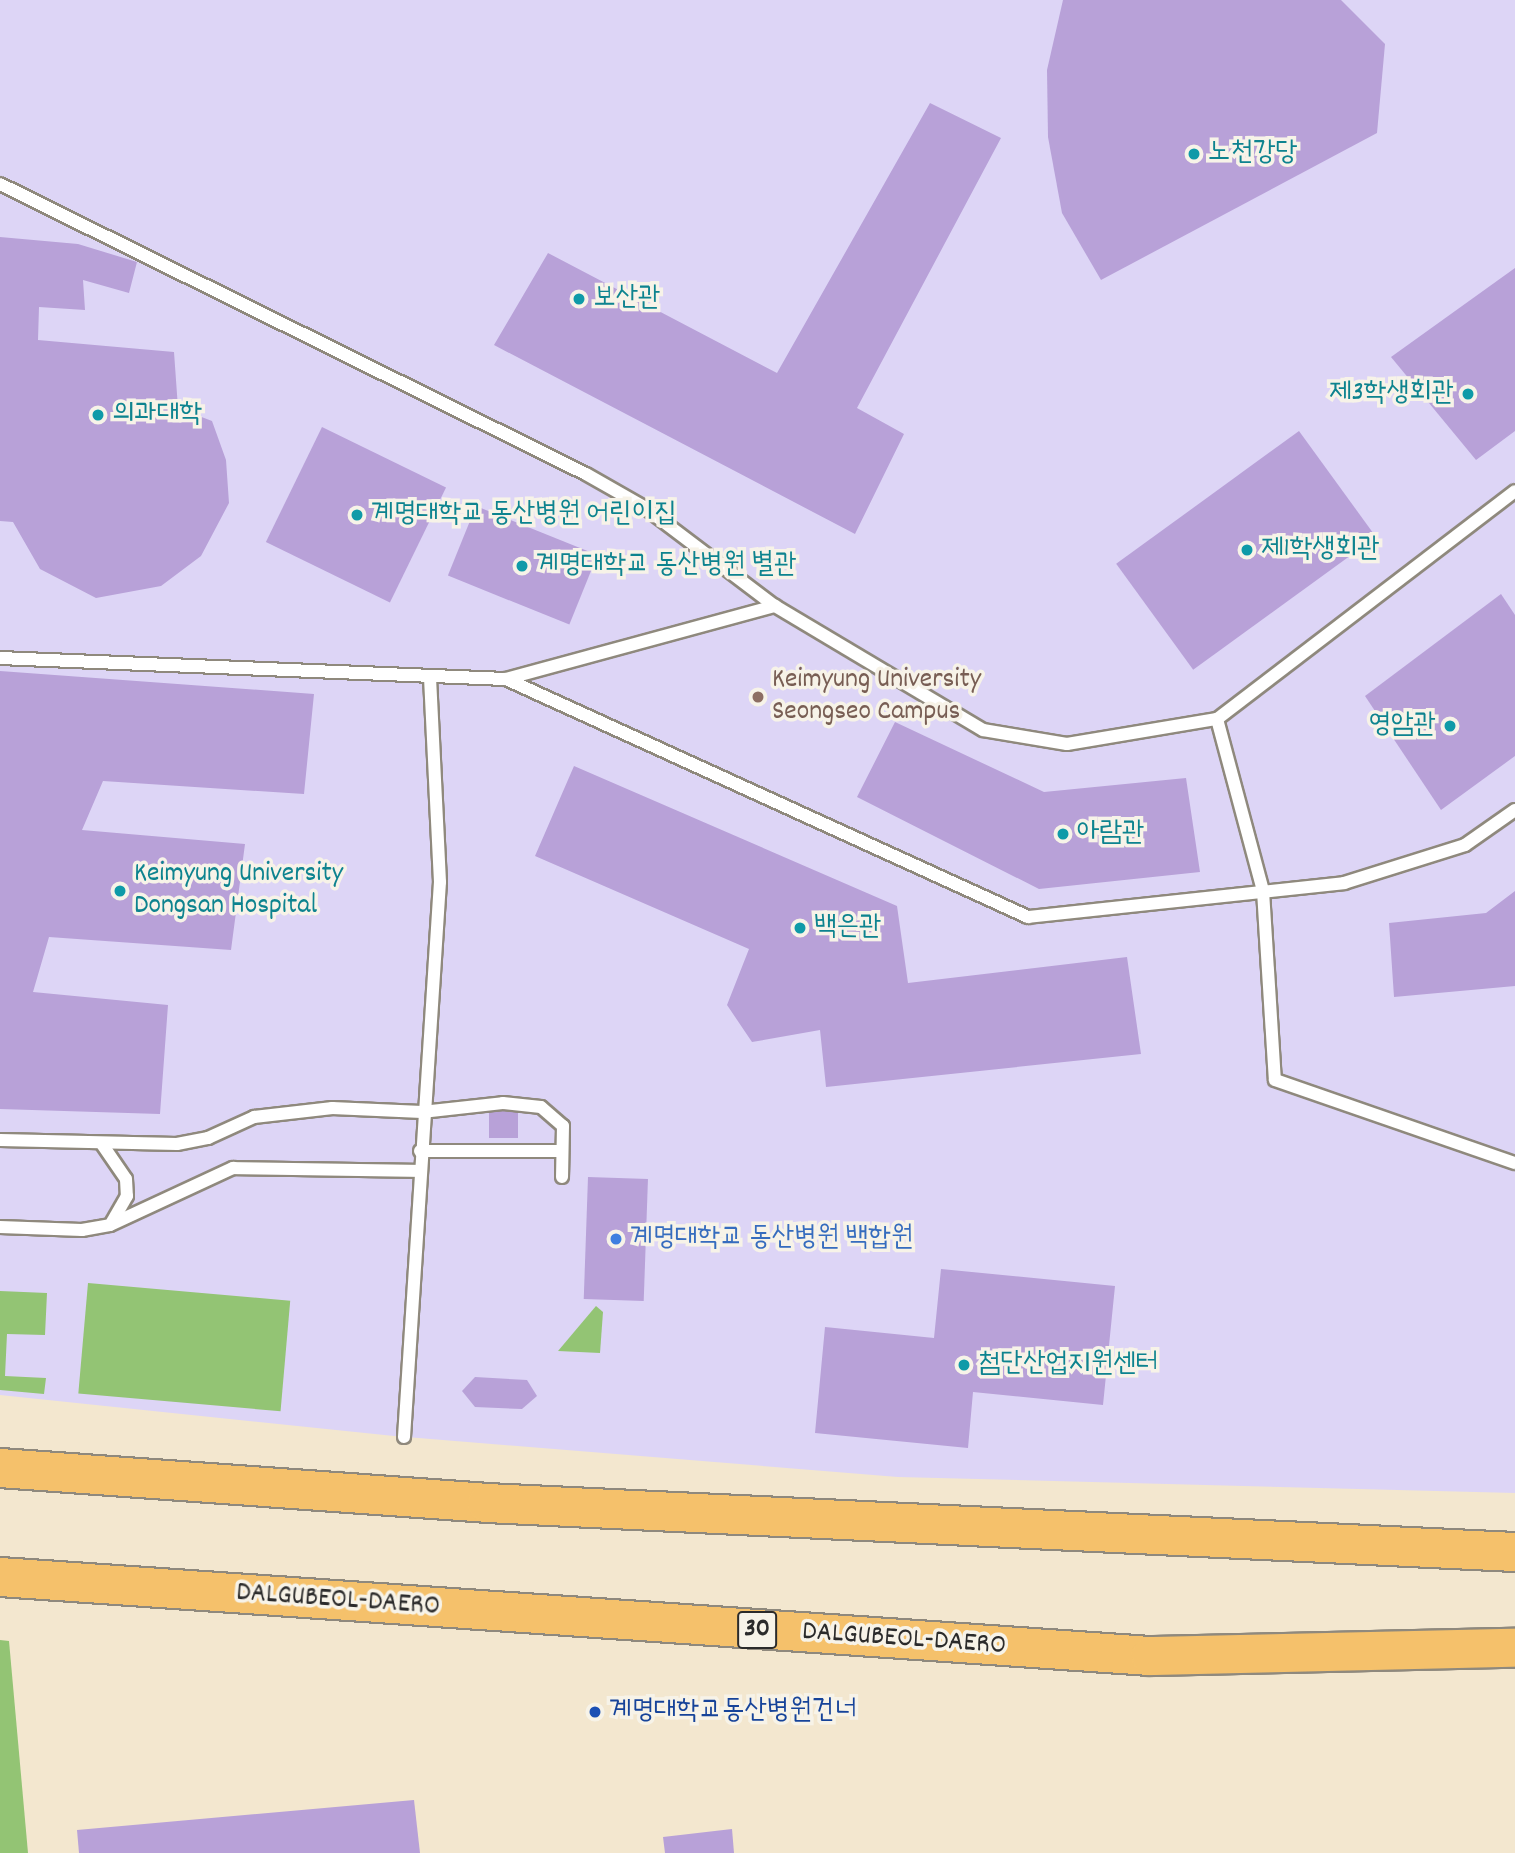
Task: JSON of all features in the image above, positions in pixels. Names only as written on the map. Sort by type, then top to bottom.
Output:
[{"type":"main road","points":[[0,1468],[487,1503],[1515,1552]]},
{"type":"main road","name":"DALGUBEOL-DAERO","points":[[0,1577],[1152,1656],[1515,1648]]},
{"type":"lane","points":[[0,184],[586,474],[644,507],[775,606],[983,730],[1067,744],[1217,719],[1515,491]]},
{"type":"lane","points":[[0,658],[430,680],[506,679],[775,606]]},
{"type":"lane","points":[[506,679],[1028,916],[1345,883],[1465,845],[1515,810]]},
{"type":"lane","points":[[404,1437],[422,1112],[440,882],[430,680]]},
{"type":"lane","points":[[1217,719],[1264,891],[1275,1080],[1515,1163]]},
{"type":"lane","points":[[0,1140],[177,1144],[208,1138],[254,1117],[310,1110],[422,1112],[472,1102],[541,1107],[563,1126],[562,1177]]},
{"type":"lane","points":[[102,1144],[120,1163],[127,1196],[110,1225]]},
{"type":"lane","points":[[420,1151],[562,1151]]},
{"type":"lane","points":[[0,1227],[82,1230],[110,1225],[233,1168],[419,1171]]},
{"type":"shaded area","name":"Keimyung University Seongseo Campus","points":[[0,0],[1515,0],[1515,1493],[898,1477],[394,1436],[0,1395]]},
{"type":"green space","points":[[88,1283],[290,1301],[281,1411],[78,1394]]},
{"type":"green space","points":[[0,1291],[47,1293],[45,1335],[7,1334],[5,1376],[46,1378],[44,1394],[0,1390]]},
{"type":"green space","points":[[596,1306],[603,1312],[600,1353],[558,1351]]},
{"type":"green space","points":[[0,1640],[9,1641],[28,1853],[0,1853]]},
{"type":"building","name":"노천강당","points":[[1063,0],[1341,0],[1385,44],[1377,133],[1101,280],[1062,213],[1048,137],[1047,70]]},
{"type":"building","name":"보산관","points":[[930,103],[1001,138],[857,408],[904,434],[855,534],[494,345],[548,253],[777,373]]},
{"type":"building","name":"의과대학","points":[[0,237],[78,244],[137,262],[129,293],[83,280],[85,310],[39,307],[38,340],[174,352],[178,408],[212,421],[226,460],[229,503],[201,556],[161,586],[96,598],[40,569],[13,522],[0,521]]},
{"type":"building","name":"제3학생회관","points":[[1515,268],[1515,431],[1476,460],[1391,357]]},
{"type":"building","name":"계명대학교 동산병원 어린이집","points":[[322,427],[446,487],[390,603],[266,542]]},
{"type":"building","name":"제1학생회관","points":[[1299,431],[1376,537],[1193,670],[1116,564]]},
{"type":"building","name":"계명대학교 동산병원 별관","points":[[476,506],[597,555],[569,625],[448,576]]},
{"type":"building","name":"영암관","points":[[1501,594],[1515,615],[1515,756],[1441,810],[1365,696]]},
{"type":"building","name":"Keimyung University Dongsan Hospital","points":[[0,671],[314,694],[304,794],[103,781],[82,830],[245,844],[231,950],[49,937],[33,992],[168,1005],[160,1114],[0,1109]]},
{"type":"building","name":"아람관","points":[[895,722],[1044,792],[1186,778],[1200,872],[1039,889],[857,797]]},
{"type":"building","name":"백은관","points":[[574,766],[897,906],[908,983],[1127,957],[1141,1054],[826,1087],[820,1030],[752,1042],[727,1005],[749,949],[535,856]]},
{"type":"building","points":[[1515,891],[1515,986],[1394,997],[1389,923],[1486,913]]},
{"type":"building","points":[[489,1110],[518,1110],[518,1138],[489,1138]]},
{"type":"building","name":"계명대학교 동산병원 백합원","points":[[588,1177],[648,1179],[644,1301],[584,1299]]},
{"type":"building","name":"첨단산업지원센터","points":[[941,1269],[1115,1286],[1103,1405],[973,1392],[968,1448],[815,1433],[825,1327],[934,1338]]},
{"type":"building","points":[[475,1377],[527,1380],[537,1396],[522,1409],[475,1407],[462,1391]]},
{"type":"building","points":[[414,1800],[420,1853],[79,1853],[77,1830]]},
{"type":"building","points":[[732,1829],[734,1853],[665,1853],[663,1837]]},
{"type":"place","name":"노천강당","points":[[1194,154]]},
{"type":"place","name":"보산관","points":[[579,299]]},
{"type":"place","name":"제3학생회관","points":[[1468,394]]},
{"type":"place","name":"의과대학","points":[[98,415]]},
{"type":"place","name":"계명대학교 동산병원 어린이집","points":[[357,515]]},
{"type":"place","name":"제1학생회관","points":[[1247,550]]},
{"type":"place","name":"계명대학교 동산병원 별관","points":[[522,566]]},
{"type":"place","name":"Keimyung University Seongseo Campus","points":[[758,697]]},
{"type":"place","name":"영암관","points":[[1450,726]]},
{"type":"place","name":"아람관","points":[[1063,834]]},
{"type":"place","name":"Keimyung University Dongsan Hospital","points":[[120,891]]},
{"type":"place","name":"백은관","points":[[800,928]]},
{"type":"place","name":"계명대학교 동산병원 백합원","points":[[616,1239]]},
{"type":"place","name":"첨단산업지원센터","points":[[964,1365]]},
{"type":"place","name":"계명대학교동산병원건너","points":[[595,1712]]}]
